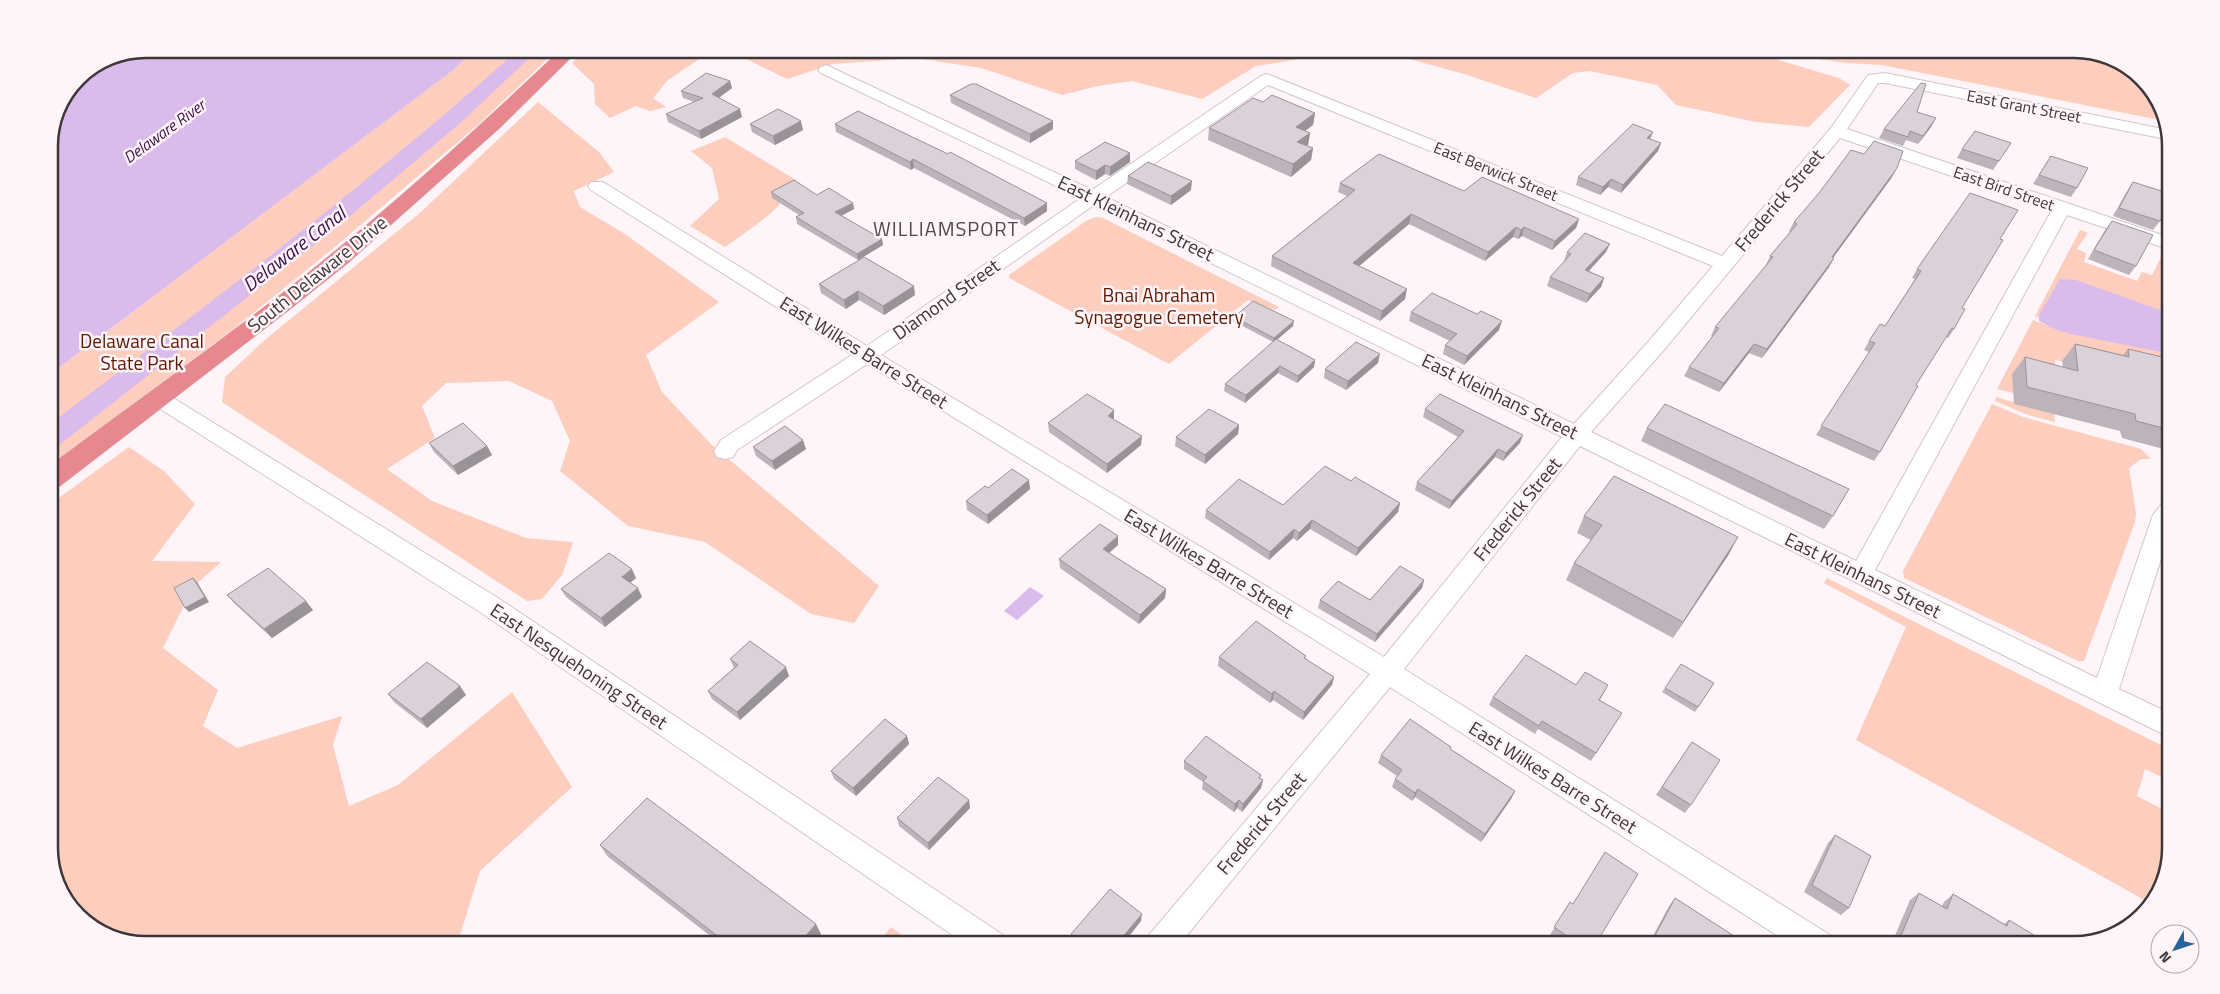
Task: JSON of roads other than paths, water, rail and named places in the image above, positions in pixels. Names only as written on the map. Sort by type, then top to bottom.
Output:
[{"type":"highway","name":"South Delaware Drive","points":[[58,473],[280,306],[339,259],[494,123],[562,58]]},
{"type":"street","name":"East Kleinhans Street","points":[[826,70],[1093,197],[2162,723]]},
{"type":"street","name":"Frederick Street","points":[[1167,936],[1387,672],[1577,434],[1656,346],[1837,131],[1873,78],[1878,77]]},
{"type":"street","name":"East Grant Street","points":[[1878,77],[2161,133]]},
{"type":"street","name":"Diamond Street","points":[[725,451],[729,445],[868,355],[1093,197],[1267,79]]},
{"type":"street","name":"East Berwick Street","points":[[1267,79],[1725,264]]},
{"type":"street","name":"East Bird Street","points":[[1837,131],[2162,241]]},
{"type":"street","name":"East Wilkes Barre Street","points":[[597,186],[868,355],[1387,672],[1805,936]]},
{"type":"street","points":[[1861,574],[2062,207]]},
{"type":"street","name":"East Nesquehoning Street","points":[[158,398],[489,605],[979,936]]},
{"type":"street","points":[[2104,694],[2162,521]]},
{"type":"water","name":"Delaware River","points":[[134,58],[466,58],[452,71],[58,368],[58,134],[60,123],[69,101],[87,79],[112,64]]},
{"type":"water","points":[[2060,279],[2076,280],[2162,311],[2162,352],[2057,330],[2039,321],[2039,315]]},
{"type":"water","points":[[1030,587],[1044,596],[1017,620],[1004,611]]},
{"type":"waterway","name":"Delaware Canal","points":[[58,432],[330,221],[451,121],[520,58]]},
{"type":"district","name":"WILLIAMSPORT","points":[[946,229]]},
{"type":"park label","name":"Bnai Abraham Synagogue Cemetery","points":[[1159,306]]},
{"type":"park label","name":"Delaware Canal State Park","points":[[142,352]]}]
